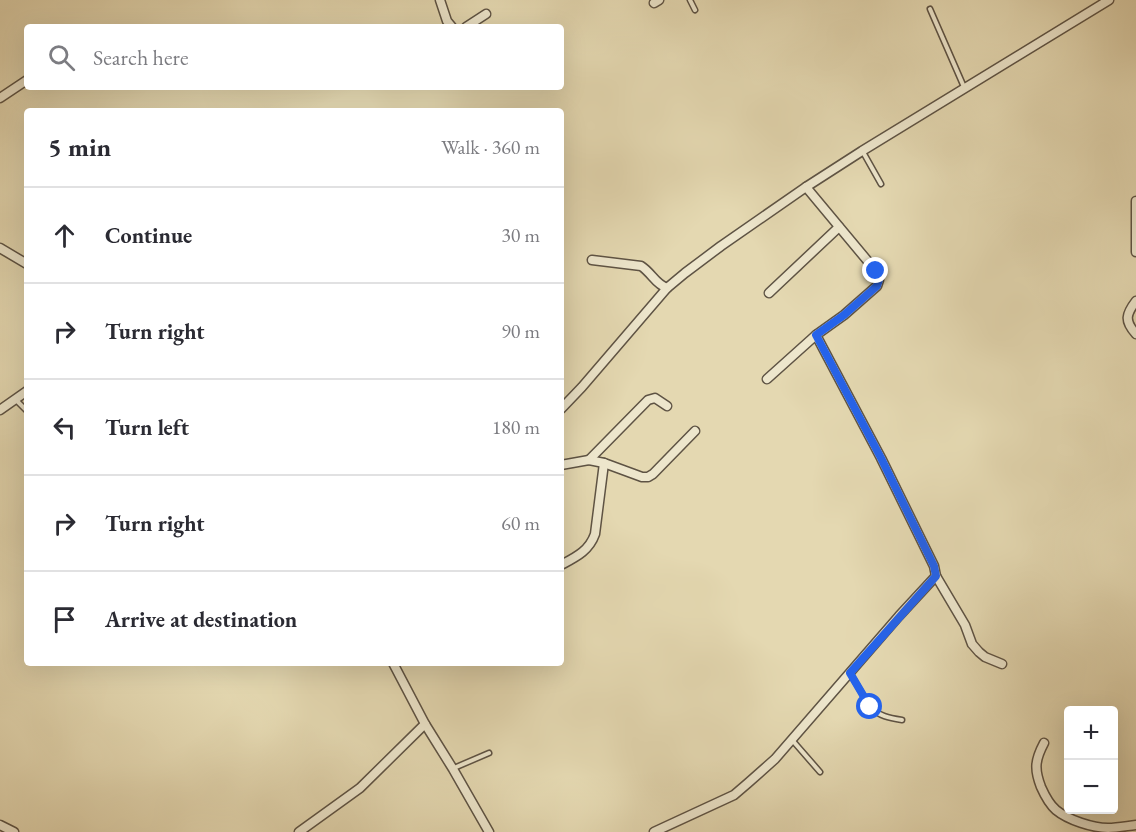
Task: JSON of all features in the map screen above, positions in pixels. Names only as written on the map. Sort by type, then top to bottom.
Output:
[{"type":"street","points":[[440,0],[450,24]]},
{"type":"street","points":[[564,406],[668,288],[721,246],[862,151],[1109,0]]},
{"type":"street","points":[[471,24],[486,14]]},
{"type":"street","points":[[0,98],[24,82]]},
{"type":"street","points":[[767,379],[816,335],[844,315],[877,286],[879,280],[876,271],[806,187]]},
{"type":"street","points":[[1136,201],[1136,252]]},
{"type":"street","points":[[769,293],[839,227]]},
{"type":"street","points":[[0,248],[24,262]]},
{"type":"street","points":[[592,260],[641,266],[658,284],[668,288]]},
{"type":"street","points":[[1136,301],[1127,317],[1131,329],[1136,334]]},
{"type":"street","points":[[816,335],[909,512],[934,566],[936,576],[965,625],[972,644],[985,657],[1002,664]]},
{"type":"street","points":[[0,410],[24,393]]},
{"type":"street","points":[[589,460],[648,400],[655,398],[667,406]]},
{"type":"street","points":[[564,464],[589,460],[648,477],[695,430]]},
{"type":"street","points":[[564,563],[584,552],[592,542],[604,463]]},
{"type":"street","points":[[654,832],[734,795],[775,759],[936,576]]},
{"type":"street","points":[[395,666],[425,724],[489,832]]},
{"type":"street","points":[[299,832],[360,788],[425,724]]},
{"type":"street","points":[[1044,743],[1037,757],[1036,768],[1046,798],[1057,811],[1099,827],[1136,825]]},
{"type":"street","points":[[0,825],[14,832]]},
{"type":"lane","points":[[690,0],[695,10]]},
{"type":"lane","points":[[930,9],[964,88]]},
{"type":"lane","points":[[862,151],[881,184]]},
{"type":"lane","points":[[15,400],[24,408]]},
{"type":"lane","points":[[850,673],[874,711],[886,717],[902,720]]},
{"type":"lane","points":[[792,740],[820,772]]},
{"type":"lane","points":[[453,768],[489,753]]},
{"type":"route","points":[[870,707],[850,673],[936,576],[934,566],[909,512],[816,335],[844,315],[877,286],[879,280],[876,271]]}]
